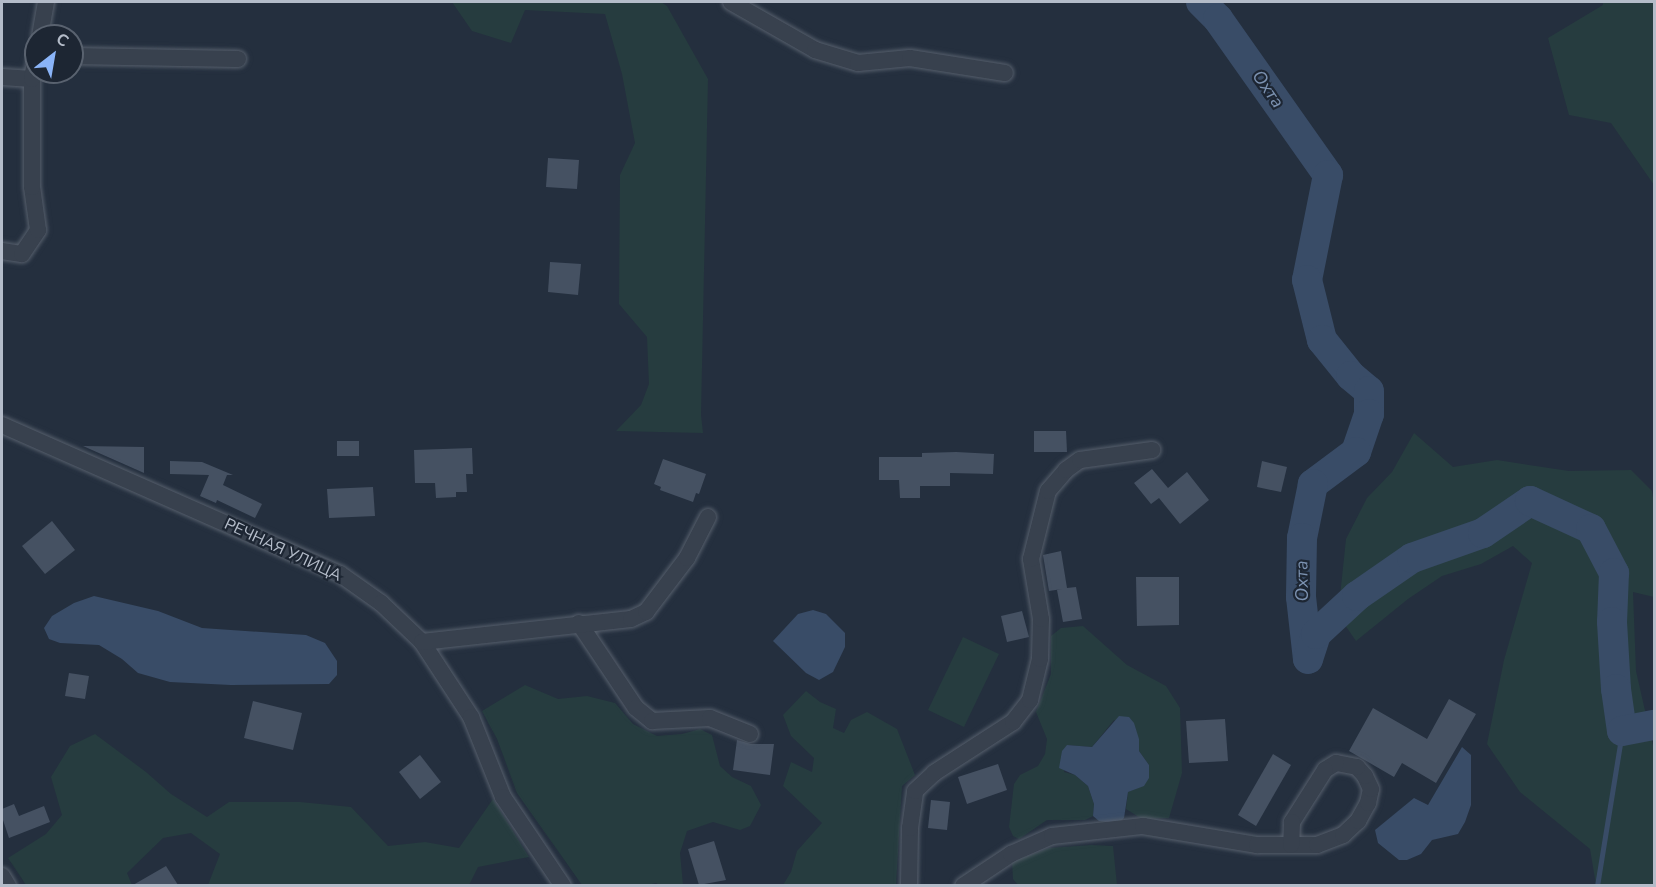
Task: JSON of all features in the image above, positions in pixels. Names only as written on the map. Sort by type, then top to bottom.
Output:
[{"type":"street","points":[[42,24],[46,2]]},
{"type":"street","points":[[731,2],[815,50],[858,63],[910,58],[1005,73]]},
{"type":"street","points":[[84,56],[238,59]]},
{"type":"street","points":[[2,77],[24,78]]},
{"type":"street","points":[[2,251],[22,254],[38,230],[32,187],[32,84]]},
{"type":"street","name":"РЕЧНАЯ УЛИЦА","points":[[2,425],[340,574],[381,603],[422,642],[471,717],[503,797],[563,885]]},
{"type":"street","points":[[909,885],[910,828],[915,791],[934,773],[1013,722],[1030,700],[1040,659],[1041,619],[1031,559],[1048,491],[1066,470],[1080,460],[1152,450]]},
{"type":"street","points":[[422,642],[631,619],[646,612],[687,558],[708,517]]},
{"type":"street","points":[[579,623],[636,708],[644,716],[652,721],[710,718],[750,734]]},
{"type":"street","points":[[963,885],[1011,854],[1052,836],[1143,826],[1257,845],[1291,845],[1317,845],[1343,835],[1358,821],[1368,803],[1371,789],[1365,776],[1357,767],[1336,764],[1325,770],[1292,822],[1291,845]]},
{"type":"street","points":[[2,876],[8,885]]},
{"type":"green space","points":[[452,2],[661,2],[667,6],[708,79],[701,415],[703,433],[616,431],[641,405],[649,384],[647,337],[619,304],[620,175],[635,143],[622,74],[605,14],[525,10],[511,43],[472,31]]},
{"type":"green space","points":[[1603,2],[1654,2],[1654,185],[1611,123],[1569,115],[1548,38],[1603,5]]},
{"type":"green space","points":[[1414,433],[1453,467],[1497,460],[1569,471],[1631,470],[1652,491],[1654,597],[1633,592],[1636,671],[1654,750],[1654,885],[1596,885],[1590,849],[1520,792],[1487,744],[1504,660],[1532,563],[1513,546],[1481,564],[1442,576],[1408,599],[1356,641],[1338,615],[1346,539],[1367,498],[1392,472]]},
{"type":"green space","points":[[1083,626],[1127,665],[1166,686],[1180,708],[1182,773],[1169,818],[1142,819],[1126,809],[1128,792],[1144,785],[1149,765],[1139,751],[1139,739],[1114,720],[1092,747],[1067,745],[1064,772],[1075,775],[1088,786],[1094,804],[1093,816],[1085,820],[1047,820],[1019,839],[1013,836],[1009,827],[1014,784],[1020,775],[1038,766],[1045,754],[1047,739],[1036,712],[1051,674],[1051,636],[1061,628]]},
{"type":"green space","points":[[963,637],[999,654],[964,727],[928,710]]},
{"type":"green space","points":[[525,685],[558,699],[587,696],[615,703],[633,724],[657,736],[682,734],[700,729],[712,735],[720,766],[732,777],[751,786],[761,805],[750,826],[740,830],[713,822],[687,831],[680,853],[683,885],[656,883],[643,886],[582,885],[517,793],[497,739],[482,711]]},
{"type":"green space","points":[[806,691],[820,702],[836,709],[833,728],[844,733],[851,720],[867,712],[897,729],[915,775],[902,786],[896,885],[783,885],[791,872],[797,851],[822,823],[783,786],[791,762],[812,772],[814,758],[791,736],[783,715]]},
{"type":"green space","points":[[95,734],[171,794],[207,817],[229,802],[300,802],[351,807],[388,846],[425,842],[459,848],[493,799],[529,857],[478,867],[469,885],[208,885],[220,854],[191,833],[163,838],[127,873],[132,885],[26,885],[8,858],[46,834],[62,815],[51,777],[70,746]]},
{"type":"green space","points":[[1113,846],[1117,885],[1018,885],[1013,879],[1012,862],[1049,848]]},
{"type":"water","points":[[94,596],[158,611],[202,628],[306,635],[325,643],[337,661],[337,675],[329,684],[231,685],[170,682],[138,673],[122,659],[99,645],[60,643],[49,639],[44,628],[52,616],[74,603]]},
{"type":"water","points":[[813,610],[826,614],[845,633],[845,647],[833,672],[819,680],[806,673],[773,641],[798,614]]},
{"type":"water","points":[[1119,716],[1129,717],[1134,723],[1139,739],[1139,751],[1149,765],[1149,778],[1144,786],[1128,792],[1124,818],[1119,823],[1099,821],[1093,816],[1094,804],[1088,786],[1075,775],[1059,768],[1062,751],[1067,745],[1092,747]]},
{"type":"water","points":[[1462,747],[1471,755],[1471,805],[1465,822],[1458,834],[1432,840],[1421,854],[1407,860],[1399,860],[1378,843],[1375,830],[1414,798],[1428,805]]},
{"type":"building","points":[[548,158],[579,160],[577,189],[546,187]]},
{"type":"building","points":[[550,262],[581,264],[578,295],[548,292]]},
{"type":"building","points":[[1034,431],[1066,431],[1067,452],[1034,452]]},
{"type":"building","points":[[337,441],[359,441],[359,456],[337,456]]},
{"type":"building","points":[[83,446],[144,447],[144,473]]},
{"type":"building","points":[[472,448],[473,474],[466,474],[467,492],[456,492],[456,497],[436,498],[435,483],[415,483],[414,450]]},
{"type":"building","points":[[922,453],[994,454],[993,474],[950,473],[950,486],[920,486],[920,498],[900,498],[899,480],[879,480],[879,457],[922,457]]},
{"type":"building","points":[[663,459],[706,474],[699,494],[696,493],[693,502],[660,490],[661,487],[654,484]]},
{"type":"building","points":[[170,461],[202,462],[233,475],[227,475],[223,485],[262,504],[255,518],[217,500],[216,503],[200,496],[209,475],[170,474]]},
{"type":"building","points":[[1262,461],[1287,467],[1281,492],[1257,487]]},
{"type":"building","points":[[1152,469],[1168,488],[1187,472],[1209,500],[1180,524],[1159,498],[1151,504],[1134,483]]},
{"type":"building","points":[[373,487],[375,516],[329,518],[327,489]]},
{"type":"building","points":[[52,521],[75,550],[45,574],[22,546]]},
{"type":"building","points":[[1061,551],[1067,588],[1076,587],[1082,619],[1063,622],[1057,590],[1062,589],[1049,591],[1043,555]]},
{"type":"building","points":[[1136,577],[1179,577],[1179,625],[1137,626]]},
{"type":"building","points":[[1022,611],[1029,637],[1007,642],[1001,616]]},
{"type":"building","points":[[69,673],[89,676],[85,699],[65,696]]},
{"type":"building","points":[[1449,699],[1476,714],[1436,783],[1402,763],[1394,777],[1349,751],[1373,708],[1427,739]]},
{"type":"building","points":[[253,701],[302,713],[293,750],[244,738]]},
{"type":"building","points":[[1225,719],[1228,761],[1189,763],[1186,721]]},
{"type":"building","points":[[737,740],[751,744],[774,744],[770,775],[733,770]]},
{"type":"building","points":[[1273,754],[1291,765],[1256,826],[1238,815]]},
{"type":"building","points":[[420,755],[441,782],[420,799],[399,772]]},
{"type":"building","points":[[998,764],[1007,790],[967,804],[958,777]]},
{"type":"building","points":[[931,800],[950,802],[947,830],[928,828]]},
{"type":"building","points":[[14,804],[19,816],[44,806],[50,822],[9,838],[2,817],[2,809]]},
{"type":"building","points":[[714,841],[726,880],[699,885],[688,849]]},
{"type":"building","points":[[166,866],[178,885],[133,885]]},
{"type":"waterway","name":"Охта","points":[[1201,2],[1218,19],[1328,175],[1307,280],[1322,340],[1351,376],[1369,391],[1369,414],[1356,452],[1313,484],[1302,538],[1301,597],[1308,659],[1316,634],[1357,596],[1412,558],[1483,533],[1530,501],[1591,529],[1614,573],[1612,622],[1616,689],[1622,731],[1654,725]]},
{"type":"waterway","points":[[1597,886],[1622,731]]}]
